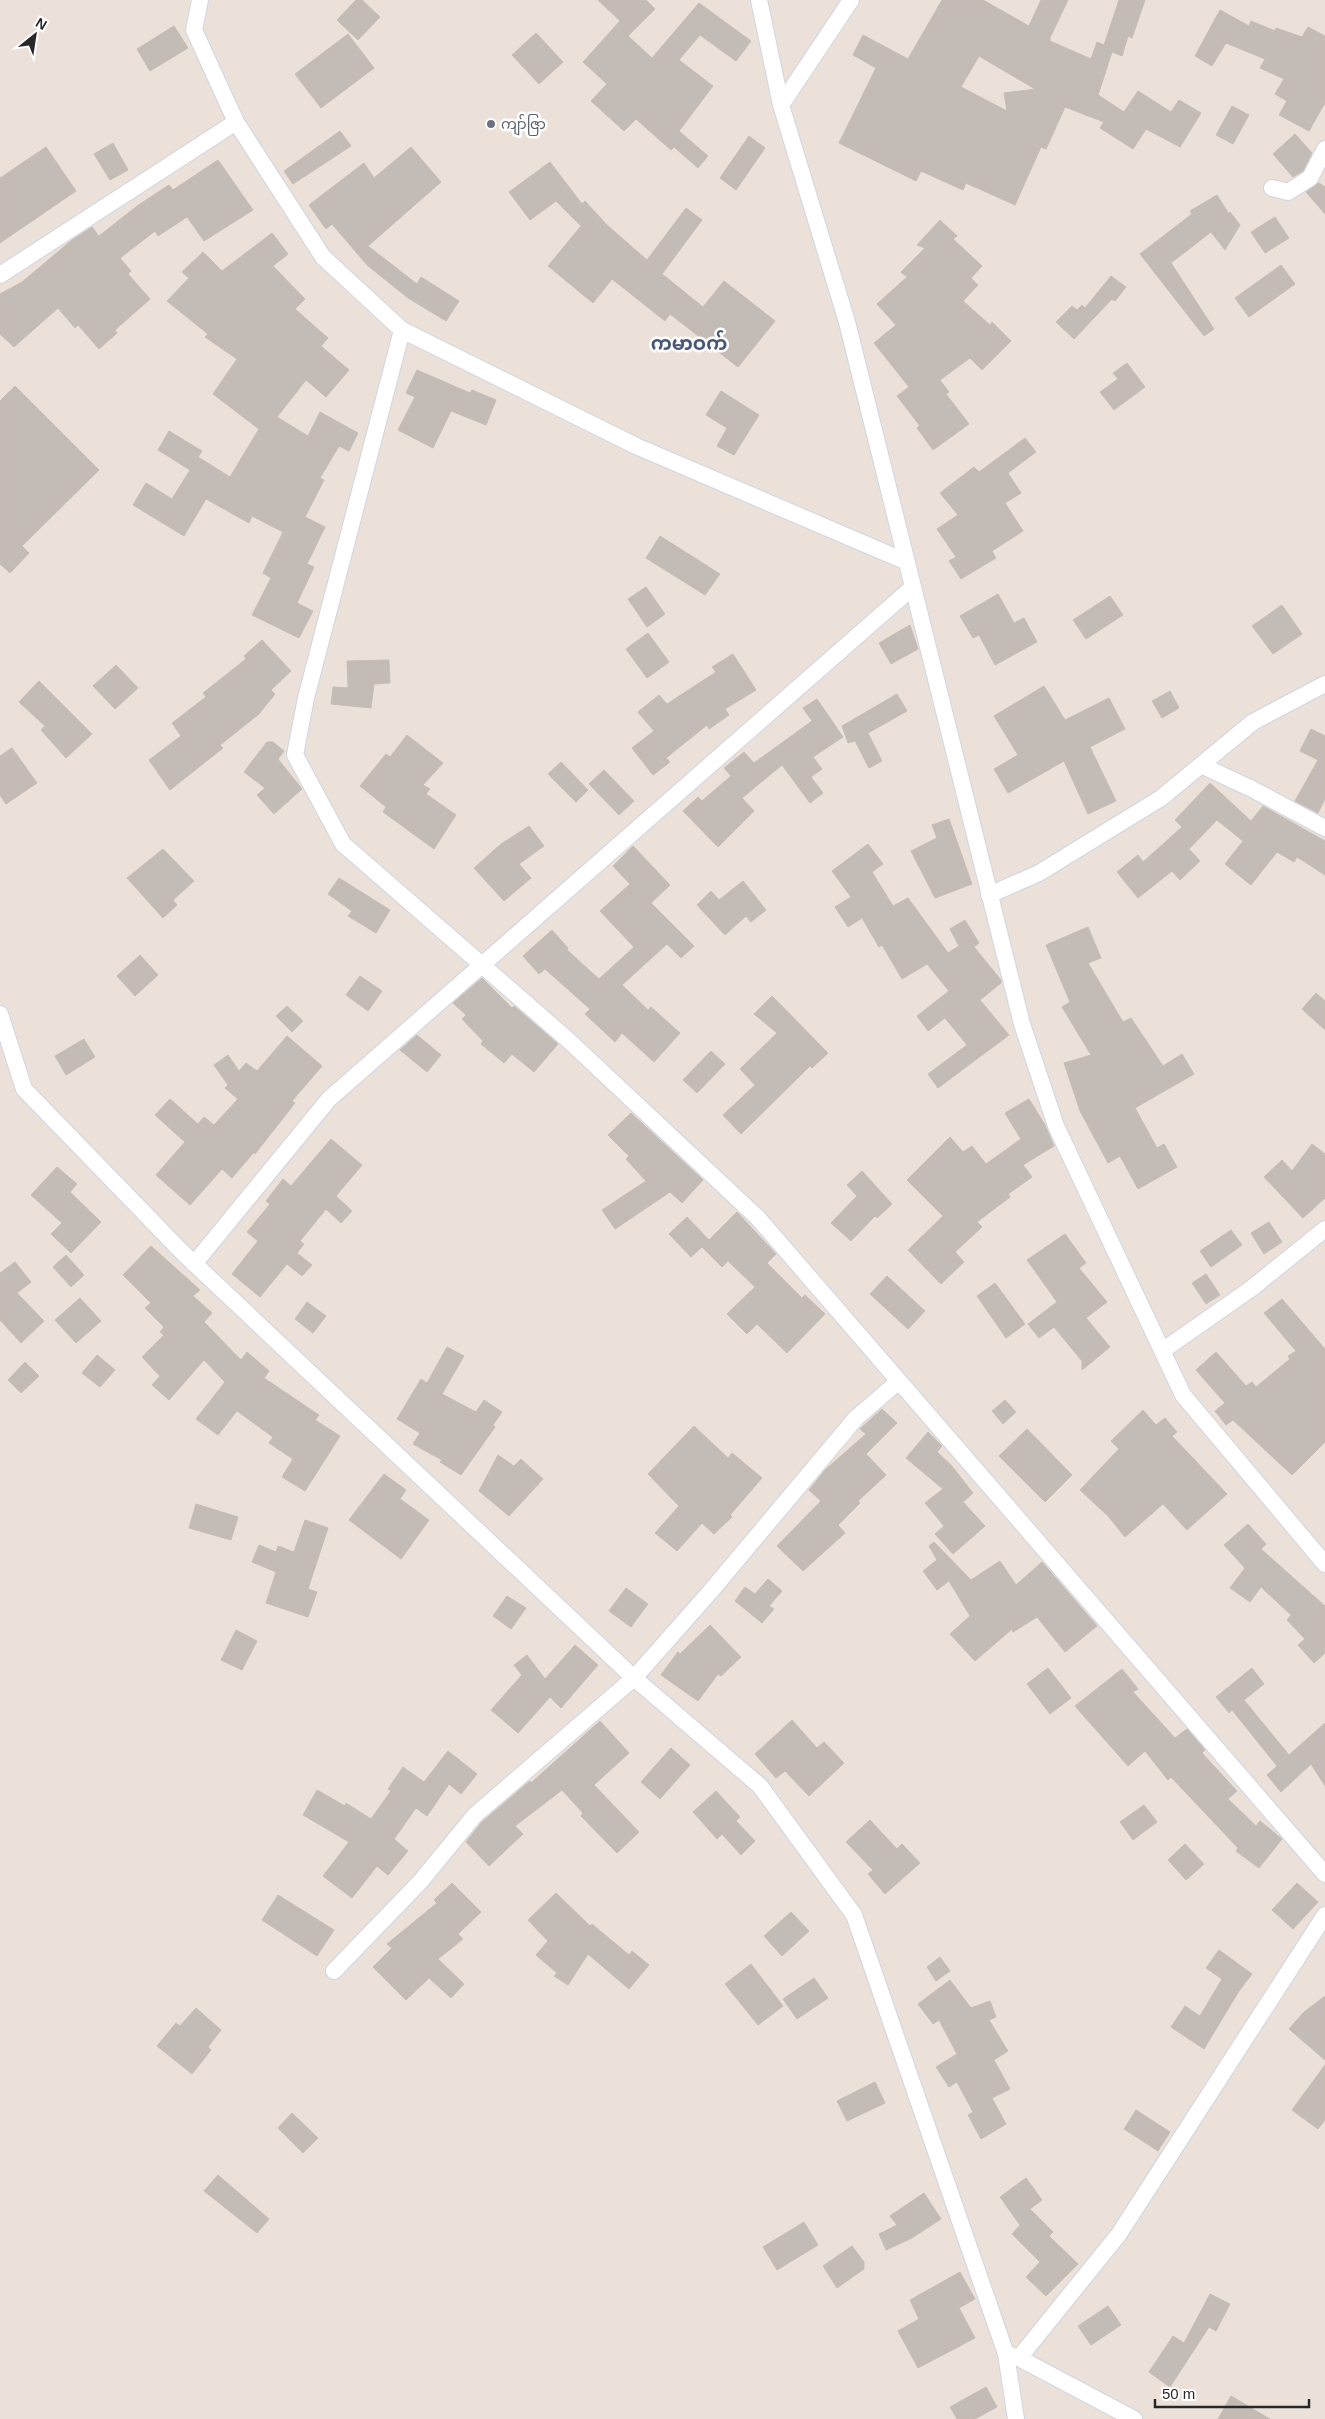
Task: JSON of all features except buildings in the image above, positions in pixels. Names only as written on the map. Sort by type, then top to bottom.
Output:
[{"type":"street","points":[[200,0],[194,30],[236,122],[323,257],[402,330],[636,446],[907,562]]},
{"type":"street","points":[[759,0],[781,105],[847,322],[1022,1024],[1056,1126],[1183,1395],[1325,1564]]},
{"type":"street","points":[[781,105],[851,0]]},
{"type":"street","points":[[0,275],[236,122]]},
{"type":"street","points":[[1272,188],[1288,192],[1310,178],[1325,149]]},
{"type":"street","points":[[402,330],[306,698],[295,755],[343,844],[567,1039],[758,1218],[1325,1874]]},
{"type":"street","points":[[194,1264],[329,1099],[913,587]]},
{"type":"street","points":[[989,895],[1039,873],[1161,798],[1253,722],[1325,684]]},
{"type":"street","points":[[1201,765],[1252,789],[1325,828]]},
{"type":"street","points":[[0,1014],[24,1089],[194,1264],[634,1678],[760,1786],[854,1916],[1013,2356],[1016,2419]]},
{"type":"street","points":[[1162,1351],[1252,1288],[1324,1232]]},
{"type":"street","points":[[334,1971],[420,1882],[475,1815],[634,1678],[710,1592],[856,1418],[899,1381]]},
{"type":"street","points":[[1013,2356],[1119,2234],[1325,1915]]},
{"type":"street","points":[[1013,2356],[1134,2419]]},
{"type":"place","name":"ကျာ်ဇြာ","points":[[491,124]]},
{"type":"district","name":"ကမာဝက်","points":[[689,343]]}]
